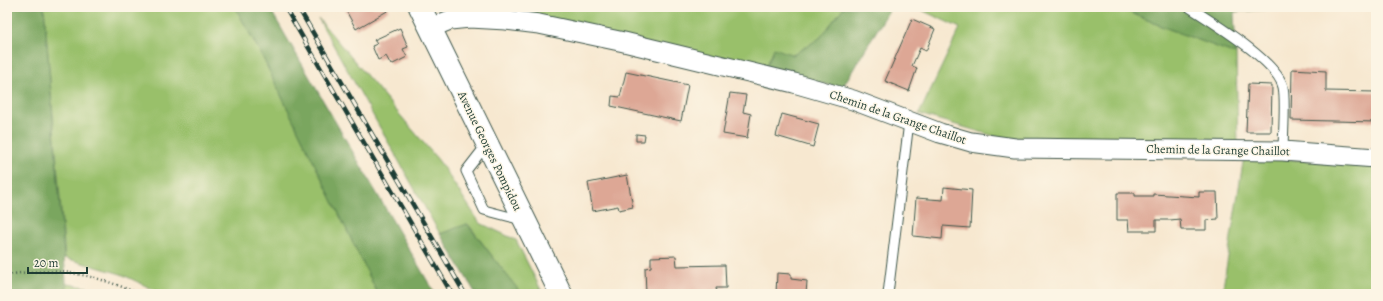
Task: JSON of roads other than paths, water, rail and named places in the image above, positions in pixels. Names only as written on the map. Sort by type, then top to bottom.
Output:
[{"type":"main road","name":"Avenue Georges Pompidou","points":[[420,7],[561,294]]},
{"type":"street","name":"Chemin de la Grange Chaillot","points":[[430,28],[450,20],[470,18],[539,24],[624,42],[794,83],[853,100],[909,122],[971,142],[1015,148],[1283,151],[1376,158]]},
{"type":"lane","points":[[1189,7],[1229,33],[1272,68],[1280,77],[1283,88],[1283,151]]},
{"type":"lane","points":[[888,294],[909,122]]},
{"type":"lane","points":[[487,144],[466,171],[484,210],[525,221]]},
{"type":"railway","points":[[285,7],[452,294]]},
{"type":"railway","points":[[298,7],[465,294]]}]
